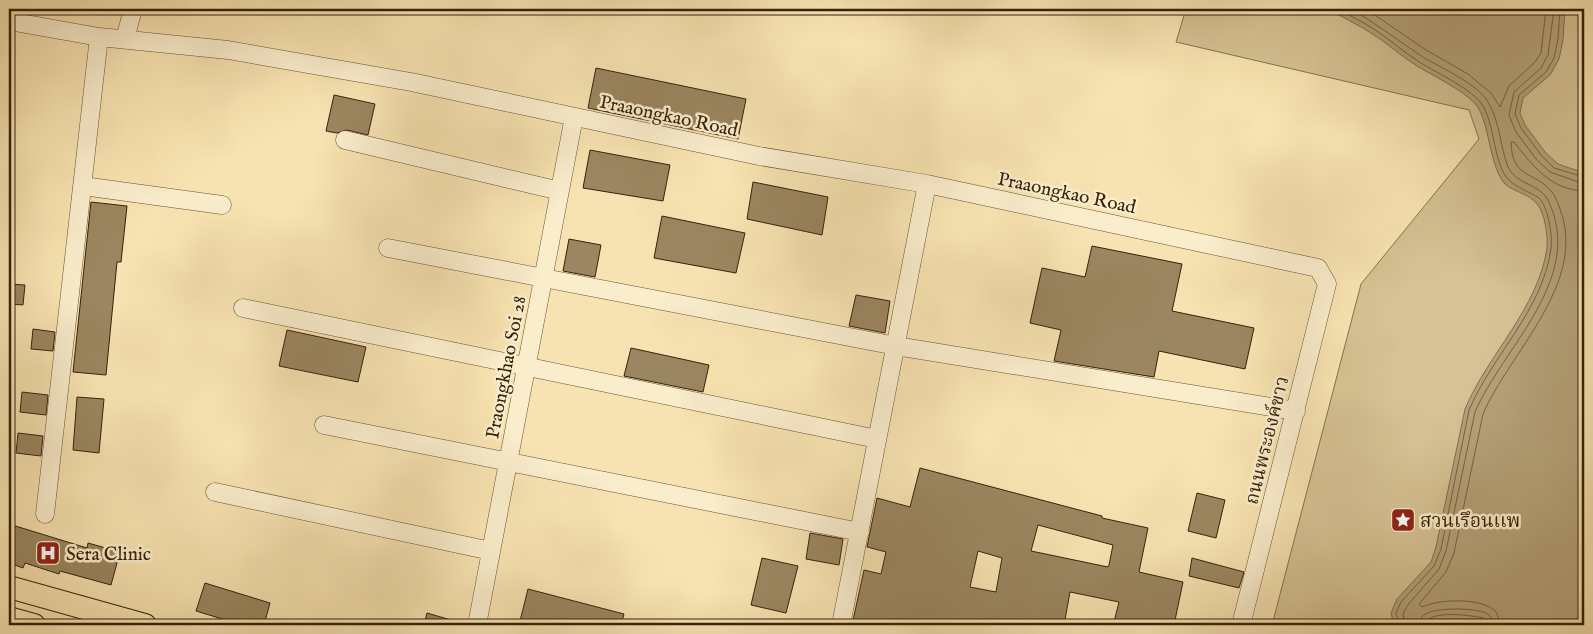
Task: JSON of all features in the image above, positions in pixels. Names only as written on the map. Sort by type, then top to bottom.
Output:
[{"type":"main road","points":[[9,587],[145,625]]},
{"type":"main road","points":[[9,618],[34,625]]},
{"type":"street","points":[[125,39],[133,9]]},
{"type":"street","name":"Praaongkao Road","points":[[9,21],[99,36],[238,51],[411,82],[759,156],[927,184],[1318,268],[1327,284],[1296,411]]},
{"type":"street","points":[[45,514],[99,36]]},
{"type":"street","name":"Praongkhao Soi 28","points":[[477,625],[574,116]]},
{"type":"street","points":[[345,140],[560,190]]},
{"type":"street","points":[[842,625],[927,184]]},
{"type":"street","points":[[83,186],[222,205]]},
{"type":"street","points":[[388,248],[896,346],[1296,411]]},
{"type":"street","points":[[243,308],[878,440]]},
{"type":"street","name":"ถนนพระองค์ขาว","points":[[1241,625],[1296,411]]},
{"type":"street","points":[[324,425],[860,532]]},
{"type":"street","points":[[214,492],[491,550]]},
{"type":"shaded area","points":[[1186,9],[1584,9],[1584,625],[1272,625],[1361,284],[1479,139],[1469,110],[1176,42]]},
{"type":"water","points":[[1328,9],[1565,9],[1563,40],[1559,59],[1550,75],[1523,98],[1520,113],[1525,125],[1545,152],[1558,164],[1584,173],[1584,625],[1490,625],[1454,620],[1434,622],[1426,625],[1394,625],[1391,613],[1397,599],[1431,562],[1436,547],[1465,409],[1486,369],[1534,291],[1542,270],[1547,248],[1546,231],[1542,213],[1537,204],[1509,187],[1500,177],[1483,118],[1474,103],[1460,91],[1411,62],[1371,33]]},
{"type":"building","points":[[596,68],[746,99],[738,139],[588,108]]},
{"type":"building","points":[[334,95],[375,104],[368,135],[347,130],[337,133],[326,131]]},
{"type":"building","points":[[590,150],[670,165],[663,201],[583,188]]},
{"type":"building","points":[[753,182],[828,197],[822,235],[747,219]]},
{"type":"building","points":[[91,202],[127,206],[121,262],[117,262],[106,375],[73,372]]},
{"type":"building","points":[[662,216],[745,233],[736,273],[654,258]]},
{"type":"building","points":[[569,239],[601,245],[595,277],[563,271]]},
{"type":"building","points":[[1092,246],[1182,264],[1172,311],[1254,328],[1245,369],[1159,351],[1154,377],[1054,361],[1061,330],[1030,323],[1042,268],[1085,277]]},
{"type":"building","points":[[9,284],[25,285],[23,305],[9,304]]},
{"type":"building","points":[[856,295],[890,301],[885,333],[849,326]]},
{"type":"building","points":[[33,329],[55,332],[53,351],[31,349]]},
{"type":"building","points":[[287,330],[366,347],[358,382],[279,366]]},
{"type":"building","points":[[631,348],[709,365],[703,392],[624,376]]},
{"type":"building","points":[[22,392],[48,395],[46,415],[20,412]]},
{"type":"building","points":[[77,397],[104,399],[99,453],[73,450]]},
{"type":"building","points":[[18,433],[43,436],[41,456],[16,453]]},
{"type":"building","points":[[920,468],[1102,516],[1102,518],[1148,528],[1139,572],[1183,582],[1174,625],[1124,625],[1114,622],[1119,602],[1070,592],[1064,625],[911,625],[895,622],[894,625],[852,625],[864,570],[881,574],[886,552],[867,547],[877,498],[910,507]],"holes":[[[1038,525],[1113,545],[1108,567],[1031,551]],[[978,551],[1002,558],[996,592],[970,587]]]},
{"type":"building","points":[[1197,493],[1225,500],[1216,538],[1188,531]]},
{"type":"building","points":[[9,524],[87,548],[88,543],[120,552],[111,585],[60,571],[59,574],[25,563],[23,568],[9,563]]},
{"type":"building","points":[[810,533],[843,539],[839,565],[806,559]]},
{"type":"building","points":[[762,558],[798,566],[786,613],[751,605]]},
{"type":"building","points":[[1192,558],[1244,572],[1239,588],[1189,576]]},
{"type":"building","points":[[205,583],[270,603],[264,625],[242,625],[196,611]]},
{"type":"building","points":[[528,589],[624,614],[621,625],[519,625]]},
{"type":"building","points":[[427,613],[458,622],[458,625],[424,625]]},
{"type":"place","name":"สวนเรึอนเเพ","points":[[1403,520]]},
{"type":"place","name":"Sera Clinic","points":[[48,553]]}]
